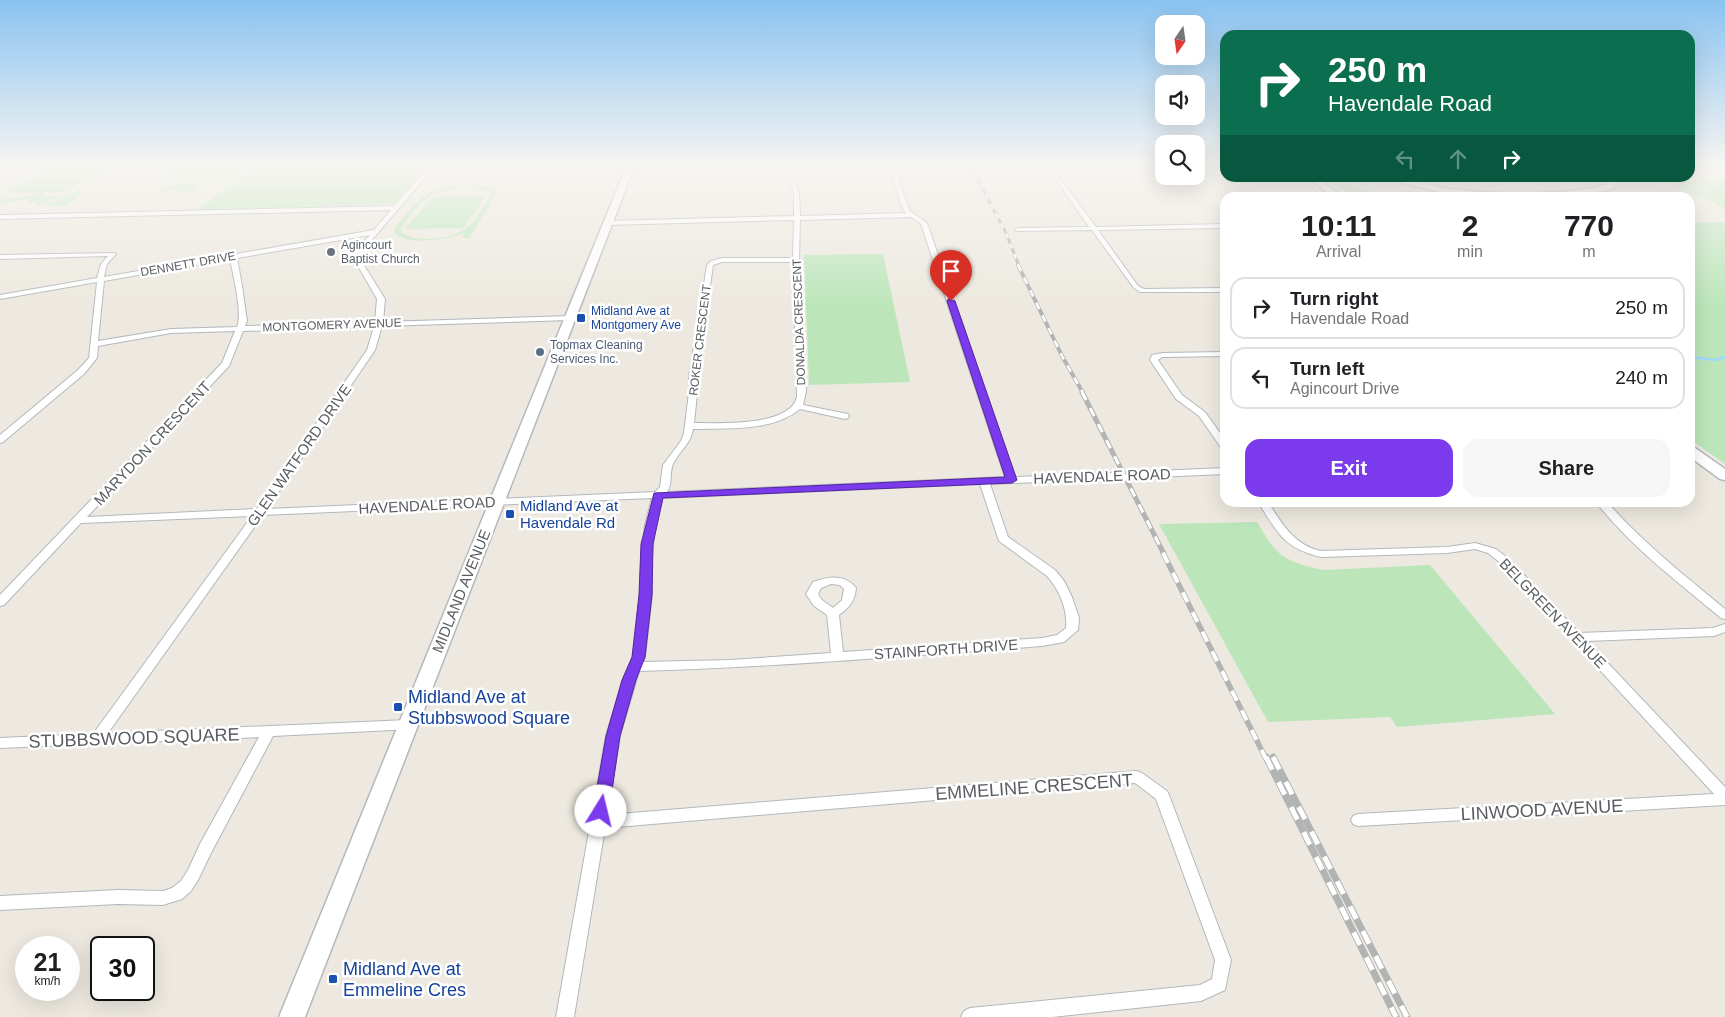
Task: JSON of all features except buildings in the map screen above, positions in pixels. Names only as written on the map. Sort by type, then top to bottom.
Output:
[{"type":"main road","name":"MIDLAND AVENUE","points":[[292,1017],[612,212]]},
{"type":"main road","points":[[1695,454],[1725,476]]},
{"type":"street","points":[[0,217],[200,212]]},
{"type":"street","name":"GLEN WATFORD DRIVE","points":[[96,739],[260,512],[371,350],[379,323],[381,299],[357,259],[360,250],[393,212]]},
{"type":"street","name":"DONALDA CRESCENT","points":[[689,426],[744,424],[772,420],[792,411],[798,406],[802,391],[796,260],[797,212]]},
{"type":"street","points":[[910,212],[924,223],[1012,480]]},
{"type":"street","points":[[1084,212],[1136,287],[1142,292],[1220,290]]},
{"type":"street","points":[[608,223],[913,215]]},
{"type":"street","points":[[1018,230],[1220,226]]},
{"type":"street","name":"DENNETT DRIVE","points":[[0,297],[375,232]]},
{"type":"street","points":[[0,257],[113,254],[104,264],[93,358],[81,372],[0,440]]},
{"type":"street","name":"MARYDON CRESCENT","points":[[0,602],[226,364],[242,328],[243,321],[233,256]]},
{"type":"street","name":"ROKER CRESCENT","points":[[565,1017],[613,736],[629,680],[638,657],[646,595],[647,544],[658,495],[665,488],[668,466],[685,441],[689,426],[694,384],[693,377],[710,265],[713,262],[722,260],[796,260]]},
{"type":"street","name":"MONTGOMERY AVENUE","points":[[95,344],[171,331],[570,318]]},
{"type":"street","points":[[1220,354],[1168,354],[1158,356],[1154,360],[1179,396],[1202,414],[1220,440]]},
{"type":"street","points":[[798,406],[845,416]]},
{"type":"street","name":"HAVENDALE ROAD","points":[[79,520],[1220,471]]},
{"type":"street","name":"STAINFORTH DRIVE","points":[[635,667],[730,664],[1052,641],[1070,633],[1073,618],[1058,581],[1003,538],[984,481]]},
{"type":"street","name":"BELGREEN AVENUE","points":[[1266,507],[1290,541],[1309,553],[1447,550],[1469,546],[1492,551],[1506,562],[1725,797]]},
{"type":"street","points":[[1605,507],[1624,528],[1668,568],[1725,615]]},
{"type":"street","points":[[833,613],[838,657]]},
{"type":"street","points":[[1576,637],[1714,632],[1725,628]]},
{"type":"street","name":"STUBBSWOOD SQUARE","points":[[0,743],[408,725]]},
{"type":"street","name":"STUBBSWOOD SQUARE","points":[[0,903],[118,897],[163,898],[177,894],[193,876],[205,849],[269,731]]},
{"type":"street","name":"EMMELINE CRESCENT","points":[[599,822],[1137,777],[1162,795],[1223,960],[1219,984],[1201,993],[970,1017]]},
{"type":"street","name":"LINWOOD AVENUE","points":[[1358,820],[1725,797]]},
{"type":"green space","points":[[408,212],[413,212],[401,228],[401,232],[416,238],[444,237],[453,235],[468,227],[479,212],[485,212],[469,238],[462,238],[465,233],[439,239],[409,240],[400,237],[394,232],[394,229]]},
{"type":"green space","points":[[419,212],[474,212],[463,228],[405,229]]},
{"type":"green space","points":[[1725,222],[1725,464],[1695,443],[1695,223]]},
{"type":"green space","points":[[883,254],[910,382],[809,385],[804,255]]},
{"type":"green space","points":[[1257,522],[1277,551],[1299,564],[1324,570],[1430,565],[1555,714],[1397,727],[1390,717],[1268,722],[1159,524]]},
{"type":"waterway","points":[[1695,358],[1715,360],[1725,357]]},
{"type":"railway","points":[[995,212],[1006,233],[1019,266]]},
{"type":"railway","points":[[1018,265],[1062,356],[1083,393]]},
{"type":"railway","points":[[1082,392],[1164,554]]},
{"type":"railway","points":[[1163,553],[1266,759]]},
{"type":"railway","points":[[1266,757],[1396,1017]]},
{"type":"railway","points":[[1273,757],[1407,1017]]},
{"type":"place","name":"Agincourt Baptist Church","points":[[331,252]]},
{"type":"place","name":"Midland Ave at Montgomery Ave","points":[[581,318]]},
{"type":"place","name":"Topmax Cleaning Services Inc.","points":[[540,352]]},
{"type":"place","name":"Midland Ave at Havendale Rd","points":[[510,514]]},
{"type":"place","name":"Midland Ave at Stubbswood Square","points":[[398,707]]},
{"type":"place","name":"Midland Ave at Emmeline Cres","points":[[333,979]]},
{"type":"route","points":[[601,811],[613,736],[629,680],[638,657],[646,595],[647,544],[658,495],[1012,480],[951,301]]}]
